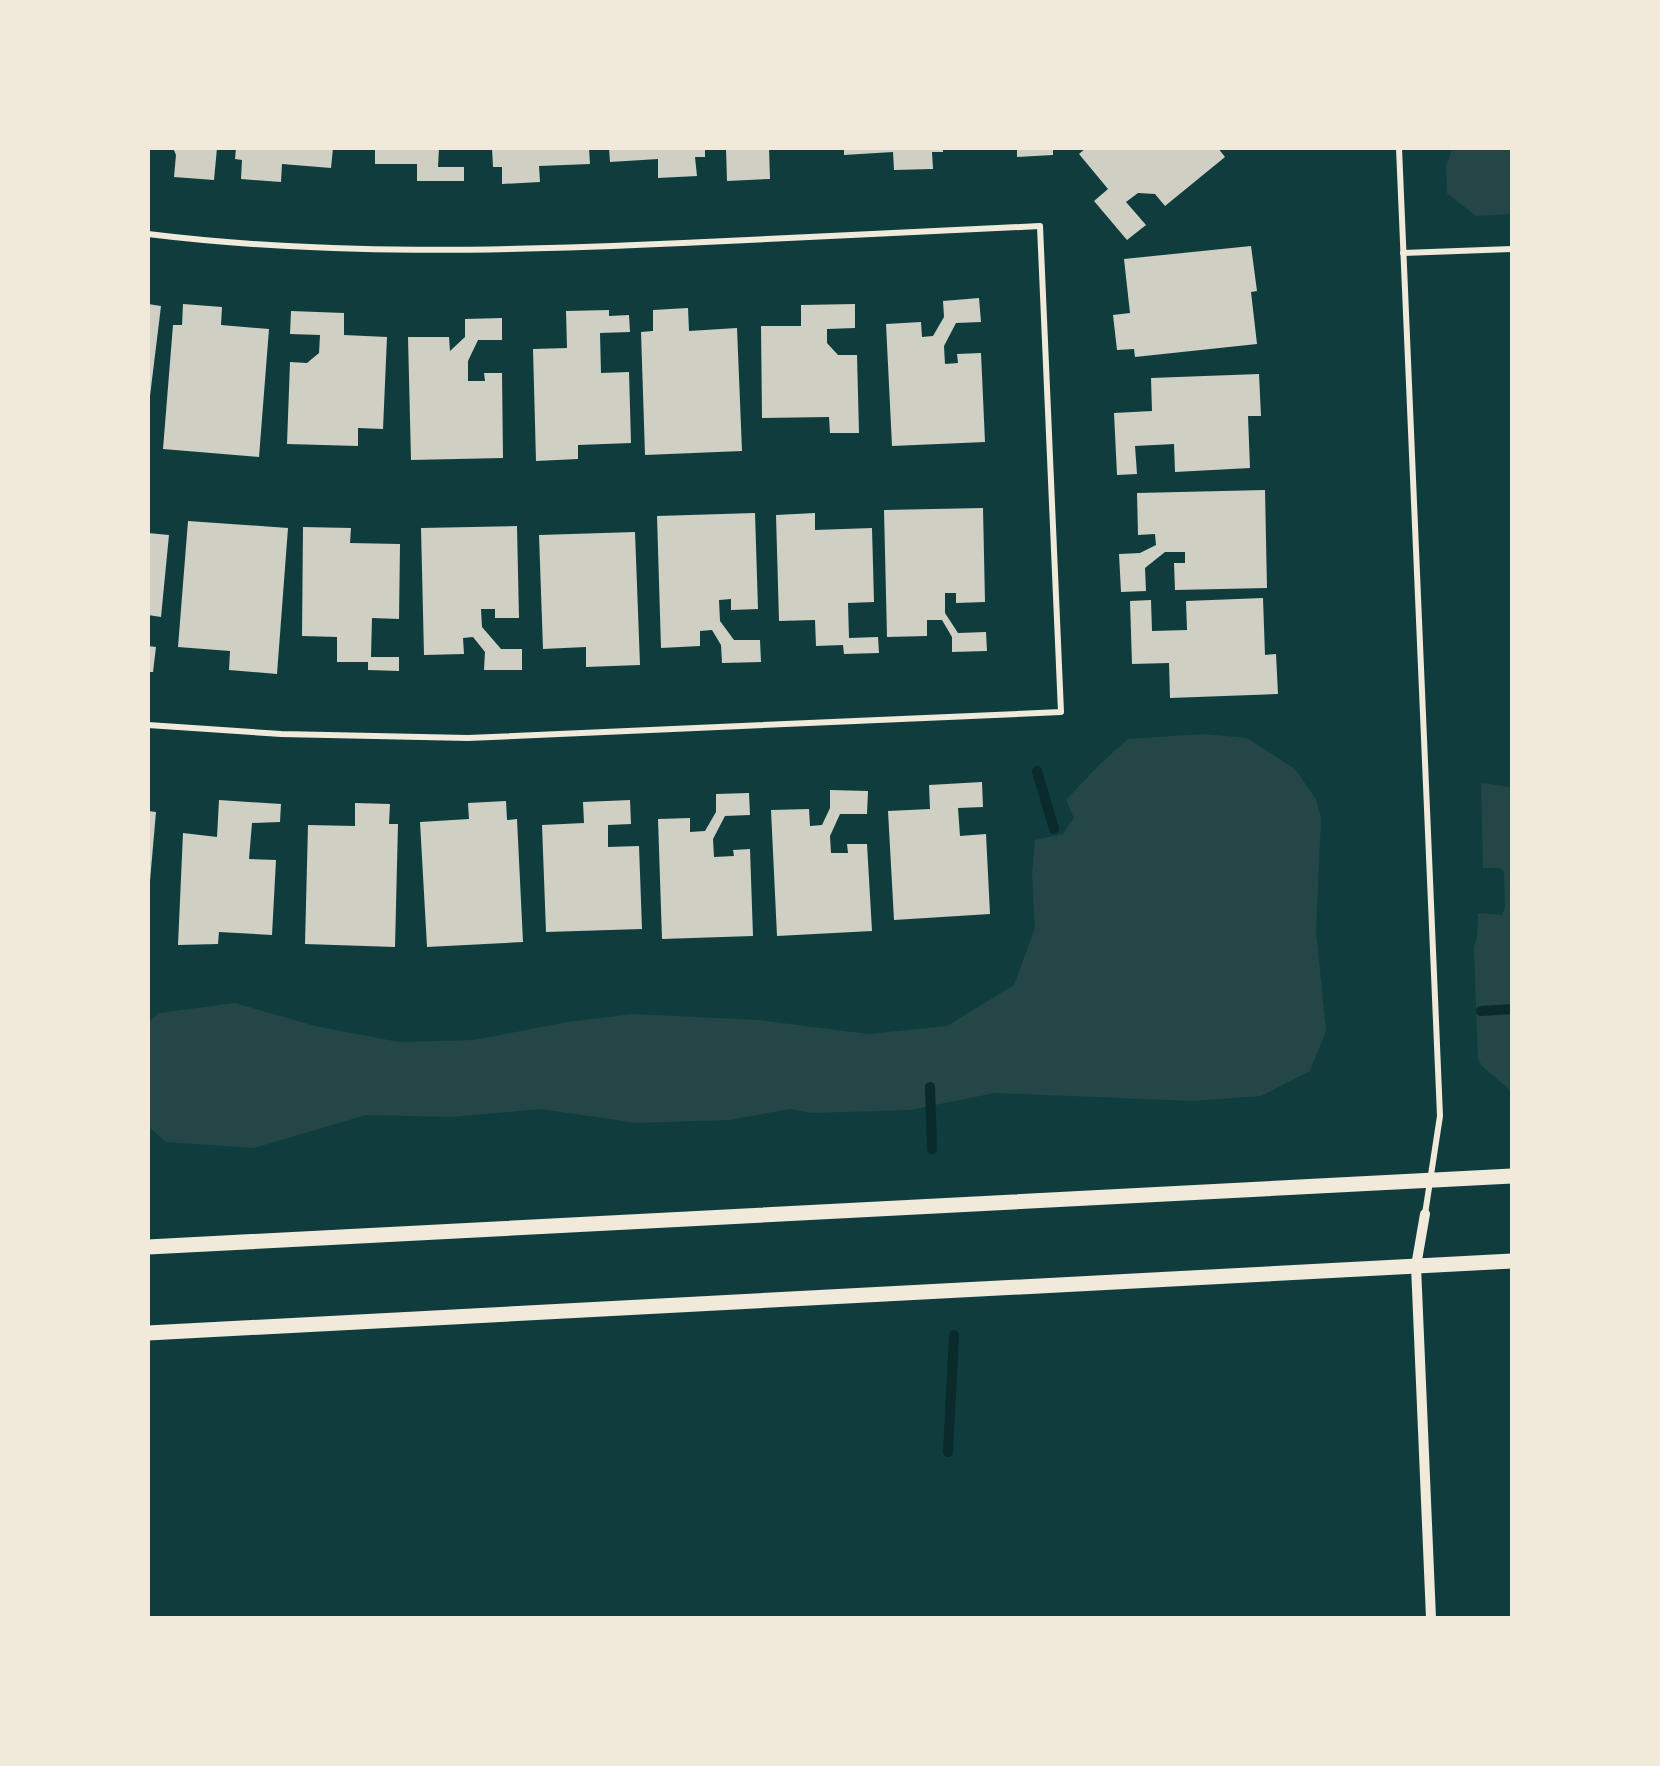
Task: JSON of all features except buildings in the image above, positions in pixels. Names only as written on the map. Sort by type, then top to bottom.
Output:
[{"type":"main road","points":[[148,1247],[1512,1176]]},
{"type":"main road","points":[[148,1333],[1512,1261]]},
{"type":"street","points":[[1399,148],[1440,1116],[1416,1266],[1431,1617]]},
{"type":"street","points":[[148,234],[354,250],[517,250],[1040,226],[1061,712],[468,738],[281,734],[148,725]]},
{"type":"street","points":[[1403,253],[1512,249]]},
{"type":"shaded area","points":[[1452,149],[1511,149],[1511,214],[1476,216],[1447,193],[1446,167]]},
{"type":"shaded area","points":[[1203,734],[1247,738],[1295,769],[1316,799],[1321,818],[1316,931],[1326,1031],[1310,1071],[1261,1096],[1192,1101],[995,1093],[910,1110],[811,1113],[790,1109],[729,1120],[637,1123],[540,1109],[452,1117],[366,1115],[254,1148],[166,1142],[149,1127],[149,1021],[159,1013],[235,1003],[315,1026],[399,1042],[474,1040],[567,1022],[633,1014],[759,1020],[868,1034],[947,1026],[1014,985],[1035,928],[1032,876],[1035,840],[1063,834],[1074,818],[1066,800],[1100,764],[1128,739]]},
{"type":"shaded area","points":[[1481,783],[1511,787],[1511,1091],[1482,1066],[1478,1058],[1474,948],[1478,913],[1502,915],[1505,907],[1504,871],[1500,868],[1483,868]]},
{"type":"waterway","points":[[1037,771],[1054,829]]},
{"type":"waterway","points":[[1481,1011],[1512,1009]]},
{"type":"waterway","points":[[930,1087],[932,1149]]},
{"type":"waterway","points":[[948,1452],[954,1335]]}]
